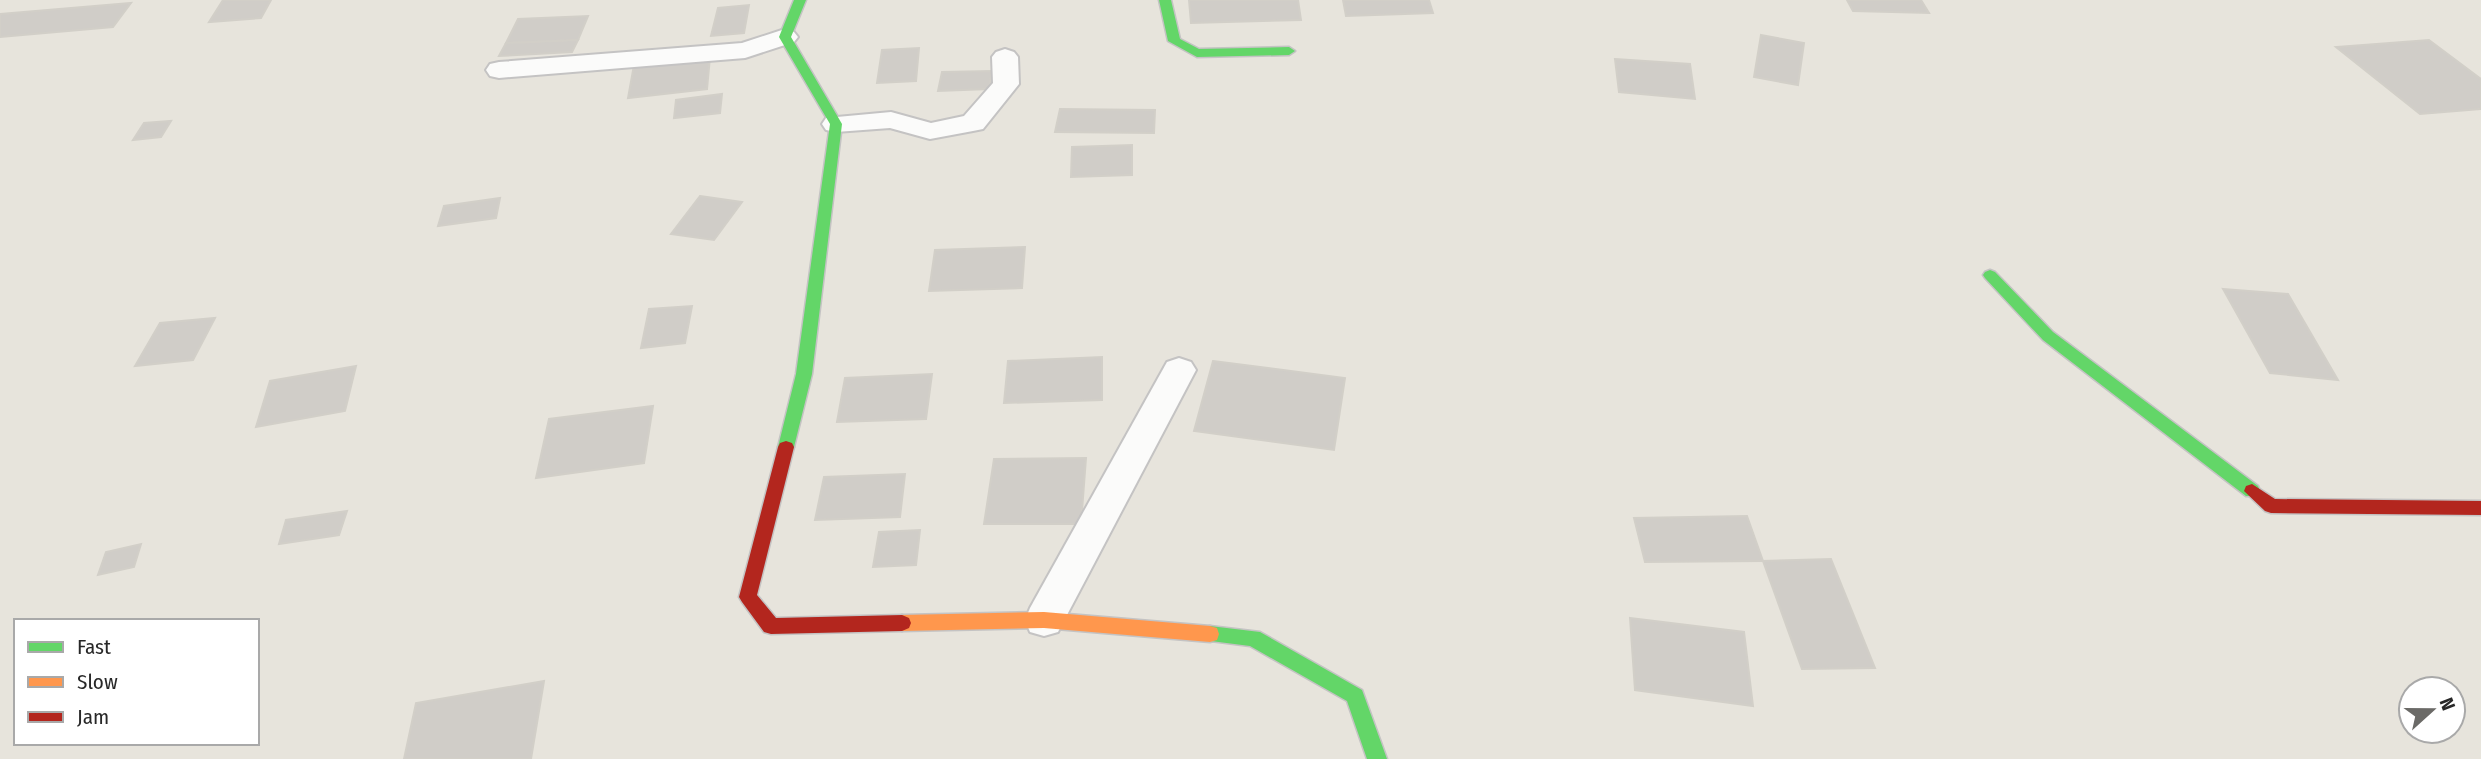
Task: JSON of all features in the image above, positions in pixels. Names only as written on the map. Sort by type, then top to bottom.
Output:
[{"type":"street","points":[[800,0],[785,37],[836,124],[804,374],[748,597],[771,626],[1044,620],[1254,638],[1355,696],[1377,759]]},
{"type":"street","points":[[1165,0],[1174,41],[1197,53],[1289,51]]},
{"type":"street","points":[[1990,275],[2048,336],[2271,506],[2481,508]]},
{"type":"lane","points":[[499,70],[745,50],[785,37]]},
{"type":"lane","points":[[836,124],[891,120],[930,131],[973,123],[1006,84],[1005,57]]},
{"type":"lane","points":[[1044,620],[1179,370]]},
{"type":"building","points":[[223,0],[271,0],[261,18],[209,22]]},
{"type":"building","points":[[1189,0],[1298,0],[1301,20],[1191,23]]},
{"type":"building","points":[[1343,0],[1429,0],[1433,13],[1346,16]]},
{"type":"building","points":[[1847,0],[1921,0],[1929,13],[1853,11]]},
{"type":"building","points":[[131,3],[113,27],[0,37],[0,14]]},
{"type":"building","points":[[749,5],[744,33],[711,36],[718,8]]},
{"type":"building","points":[[588,16],[578,40],[506,43],[518,19]]},
{"type":"building","points":[[1761,35],[1804,43],[1798,85],[1754,77]]},
{"type":"building","points":[[578,40],[572,52],[499,56],[506,43]]},
{"type":"building","points":[[2429,40],[2481,79],[2481,109],[2420,114],[2336,47]]},
{"type":"building","points":[[919,48],[916,81],[877,83],[882,50]]},
{"type":"building","points":[[710,57],[707,89],[628,98],[634,65]]},
{"type":"building","points":[[1615,59],[1690,64],[1695,99],[1619,92]]},
{"type":"building","points":[[992,71],[989,89],[938,91],[942,72]]},
{"type":"building","points":[[722,94],[720,113],[674,118],[676,100]]},
{"type":"building","points":[[1060,109],[1155,110],[1154,133],[1055,132]]},
{"type":"building","points":[[171,121],[161,137],[133,140],[144,123]]},
{"type":"building","points":[[1132,145],[1132,175],[1071,177],[1072,147]]},
{"type":"building","points":[[700,196],[742,202],[714,240],[671,234]]},
{"type":"building","points":[[500,198],[496,218],[438,226],[444,206]]},
{"type":"building","points":[[1025,247],[1022,288],[929,291],[935,250]]},
{"type":"building","points":[[2223,289],[2288,294],[2338,380],[2270,373]]},
{"type":"building","points":[[692,306],[685,343],[641,348],[649,309]]},
{"type":"building","points":[[215,318],[193,360],[135,366],[160,323]]},
{"type":"building","points":[[1102,357],[1102,400],[1004,403],[1008,361]]},
{"type":"building","points":[[1213,361],[1345,378],[1334,450],[1194,431]]},
{"type":"building","points":[[356,366],[345,411],[256,427],[270,381]]},
{"type":"building","points":[[932,374],[926,419],[837,422],[845,378]]},
{"type":"building","points":[[653,406],[644,463],[536,478],[549,419]]},
{"type":"building","points":[[1086,458],[1081,524],[984,524],[994,459]]},
{"type":"building","points":[[905,474],[900,517],[815,520],[824,477]]},
{"type":"building","points":[[347,511],[339,535],[279,544],[286,520]]},
{"type":"building","points":[[1747,516],[1763,561],[1645,562],[1634,518]]},
{"type":"building","points":[[920,530],[916,565],[873,567],[879,532]]},
{"type":"building","points":[[141,544],[134,567],[98,575],[106,552]]},
{"type":"building","points":[[1831,559],[1875,668],[1802,669],[1763,561]]},
{"type":"building","points":[[1630,618],[1744,632],[1753,706],[1635,690]]},
{"type":"building","points":[[544,681],[531,759],[404,759],[416,703]]},
{"type":"traffic: fast","points":[[786,447],[804,374],[836,124],[785,37],[800,0]]},
{"type":"traffic: fast","points":[[1165,0],[1174,41],[1197,53],[1289,51]]},
{"type":"traffic: fast","points":[[1990,275],[2048,336],[2252,491]]},
{"type":"traffic: fast","points":[[1210,634],[1253,638],[1355,696],[1377,759]]},
{"type":"traffic: slow","points":[[902,623],[1044,620],[1210,634]]},
{"type":"traffic: jam","points":[[786,447],[748,597],[771,626],[902,623]]},
{"type":"traffic: jam","points":[[2252,491],[2271,506],[2481,508]]}]
